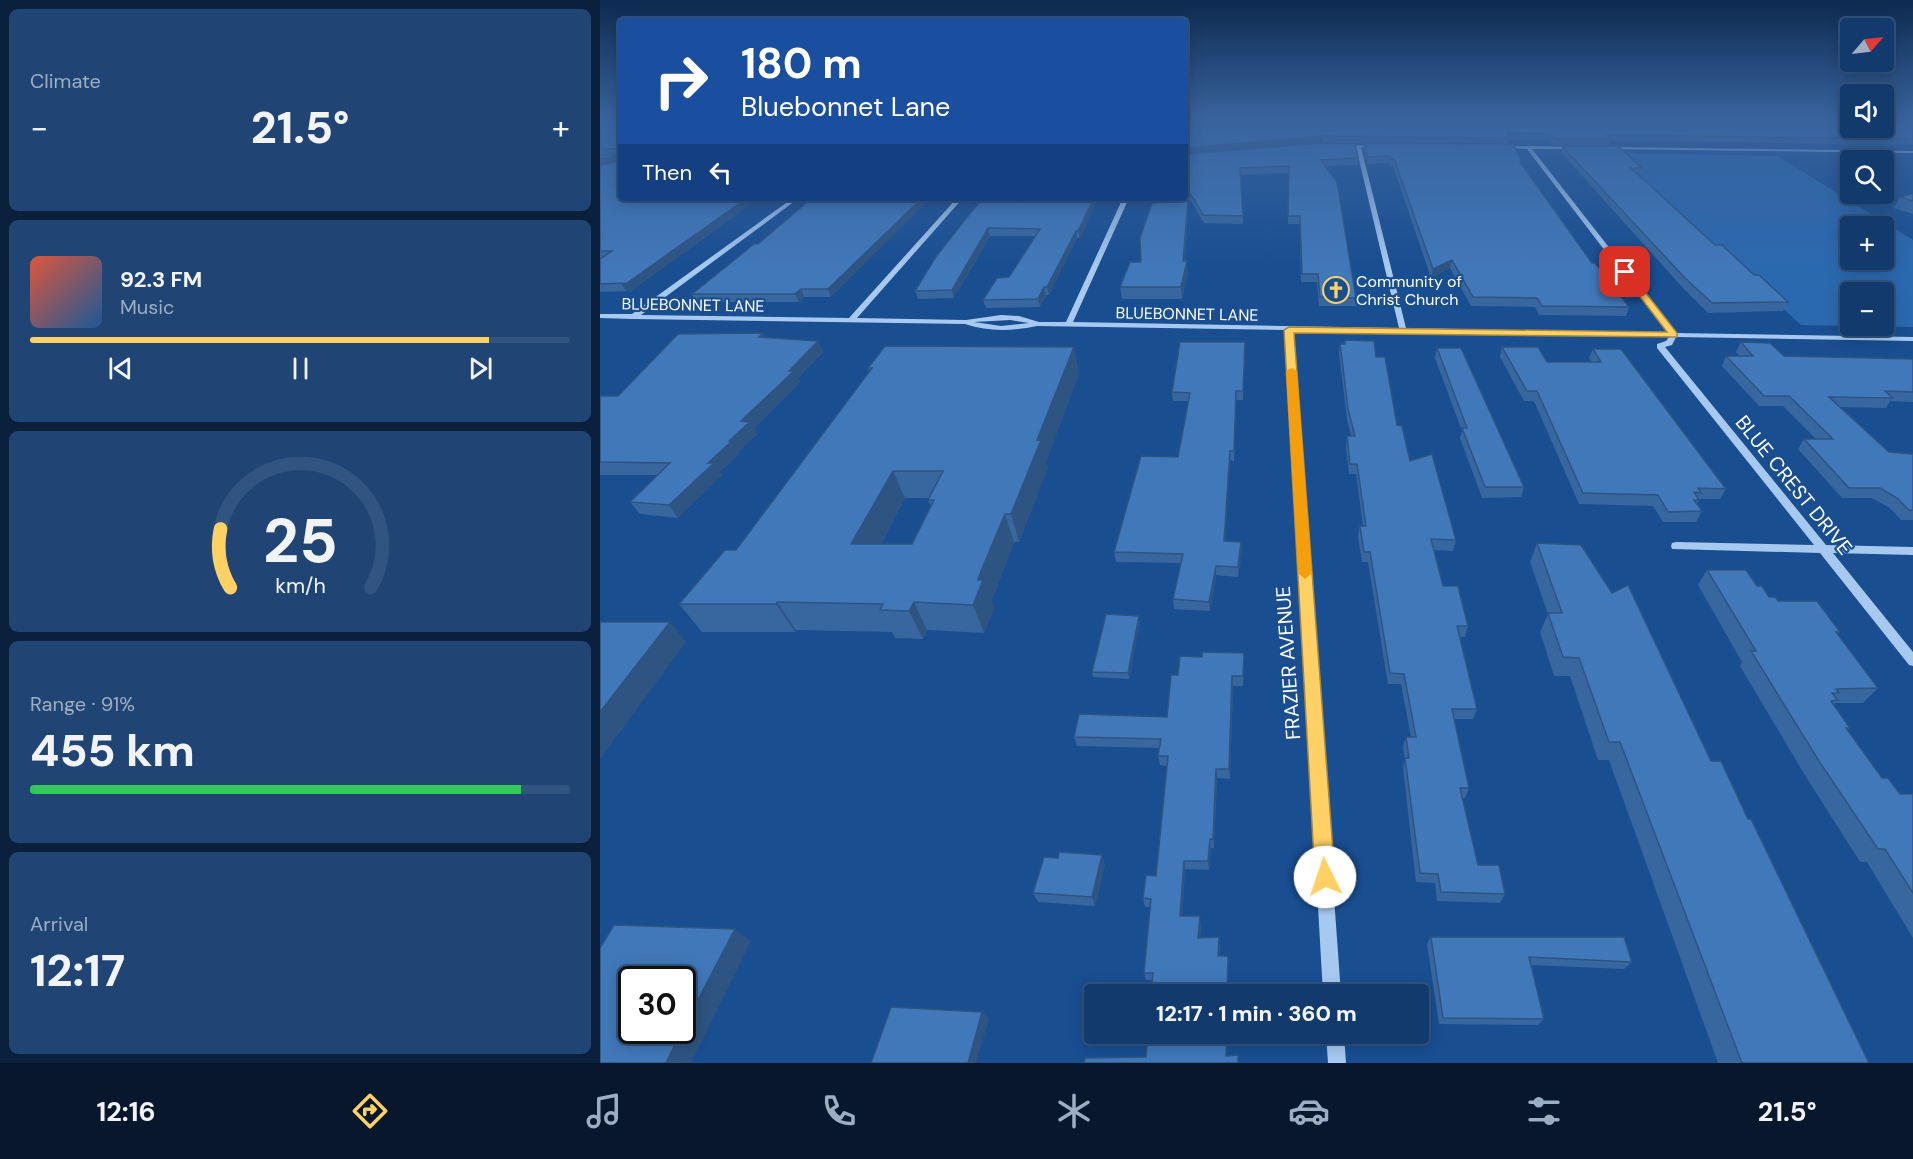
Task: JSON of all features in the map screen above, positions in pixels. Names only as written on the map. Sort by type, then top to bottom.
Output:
[{"type":"street","points":[[1363,168],[1403,331]]},
{"type":"street","points":[[1544,168],[1674,335]]},
{"type":"street","points":[[632,317],[792,201]]},
{"type":"street","points":[[850,321],[957,201]]},
{"type":"street","points":[[1069,324],[1125,201]]},
{"type":"street","name":"BLUEBONNET LANE","points":[[600,316],[966,322],[978,327],[1018,328],[1036,324],[1069,324],[1289,330],[1913,339]]},
{"type":"street","name":"FRAZIER AVENUE","points":[[1289,330],[1331,984]]},
{"type":"street","name":"BLUE CREST DRIVE","points":[[1674,335],[1669,344],[1660,346],[1913,661]]},
{"type":"street","points":[[1676,546],[1913,551]]},
{"type":"street","points":[[1336,1044],[1337,1063]]},
{"type":"shaded area","points":[[1630,168],[1796,168],[1840,195],[1840,204],[1855,204],[1874,216],[1840,216],[1840,270],[1894,270],[1894,228],[1913,240],[1913,327],[1894,327],[1894,282],[1840,282],[1840,326],[1801,325]]},
{"type":"building","points":[[600,168],[618,168],[618,201],[743,201],[627,283],[600,284],[600,259],[612,251],[600,251]]},
{"type":"building","points":[[1188,168],[1250,168],[1240,168],[1243,216],[1203,215],[1188,190]]},
{"type":"building","points":[[1289,168],[1327,168],[1337,182],[1356,298],[1320,297],[1318,274],[1302,274],[1300,216],[1288,216]]},
{"type":"building","points":[[1397,168],[1524,168],[1592,263],[1595,263],[1629,307],[1542,306],[1537,298],[1473,297],[1452,260],[1433,269]]},
{"type":"building","points":[[1582,168],[1642,168],[1631,168],[1715,245],[1722,245],[1788,302],[1712,303],[1685,278]]},
{"type":"building","points":[[1913,194],[1913,201],[1900,197]]},
{"type":"building","points":[[808,201],[919,201],[828,289],[801,289],[795,294],[692,294],[754,244],[758,244]]},
{"type":"building","points":[[980,201],[1093,201],[1047,287],[1044,287],[1038,299],[983,300],[997,278],[1009,277],[1040,229],[988,228],[952,290],[915,291],[935,258]]},
{"type":"building","points":[[1188,201],[1183,261],[1187,261],[1181,287],[1120,287],[1130,262],[1141,262],[1140,238],[1152,203]]},
{"type":"building","points":[[763,333],[759,337],[818,341],[789,371],[794,371],[741,421],[750,422],[708,463],[714,463],[669,505],[630,502],[670,463],[600,462],[600,396],[618,396],[678,334]]},
{"type":"building","points":[[1345,340],[1374,341],[1376,357],[1385,357],[1397,425],[1402,426],[1410,461],[1432,454],[1456,540],[1431,539],[1443,586],[1458,586],[1468,626],[1457,626],[1477,709],[1452,709],[1469,788],[1460,788],[1478,865],[1499,865],[1505,894],[1441,892],[1438,874],[1420,873],[1405,758],[1409,758],[1406,737],[1416,737],[1404,674],[1390,673],[1370,552],[1364,552],[1360,526],[1366,526],[1357,464],[1350,464],[1347,436],[1355,436],[1348,409],[1340,344],[1345,344]]},
{"type":"building","points":[[1180,342],[1245,342],[1243,391],[1236,391],[1234,451],[1230,451],[1224,541],[1241,542],[1238,567],[1216,566],[1209,602],[1173,599],[1183,554],[1114,552],[1141,456],[1178,457],[1190,393],[1172,392]]},
{"type":"building","points":[[1741,342],[1770,343],[1784,356],[1913,359],[1913,392],[1885,391],[1893,398],[1829,397],[1889,452],[1913,454],[1913,510],[1909,510],[1897,498],[1880,488],[1849,488],[1804,439],[1833,439],[1789,396],[1764,396],[1726,356],[1753,356]]},
{"type":"building","points":[[885,346],[1074,347],[1037,440],[1041,440],[1011,514],[1005,514],[981,571],[978,580],[983,580],[973,605],[914,602],[909,611],[880,610],[883,604],[777,602],[776,604],[679,604],[725,550],[736,550],[872,368],[868,368]],"holes":[[[893,471],[943,471],[928,500],[934,500],[912,544],[851,544]]]},
{"type":"building","points":[[1502,347],[1538,347],[1547,362],[1601,362],[1593,349],[1621,349],[1726,489],[1698,488],[1701,493],[1694,492],[1699,500],[1694,500],[1702,511],[1668,512],[1658,495],[1583,493],[1537,391],[1527,391]]},
{"type":"building","points":[[1437,348],[1461,348],[1524,487],[1485,487],[1462,428],[1467,428]]},
{"type":"building","points":[[1537,543],[1581,545],[1612,593],[1628,585],[1711,761],[1721,761],[1869,1063],[1742,1063],[1620,742],[1609,742],[1579,658],[1563,657],[1548,613],[1562,613]]},
{"type":"building","points":[[1707,570],[1746,570],[1757,586],[1762,586],[1769,597],[1775,597],[1778,601],[1817,601],[1840,632],[1836,632],[1878,688],[1836,689],[1839,693],[1832,693],[1838,700],[1831,701],[1850,728],[1846,728],[1882,778],[1888,778],[1900,794],[1913,794],[1913,893],[1885,849],[1878,849],[1817,758],[1751,651],[1756,651]]},
{"type":"building","points":[[1106,614],[1139,616],[1128,673],[1092,672]]},
{"type":"building","points":[[600,622],[670,622],[600,712]]},
{"type":"building","points":[[1202,652],[1244,653],[1243,676],[1232,676],[1229,769],[1216,769],[1213,839],[1210,839],[1208,861],[1184,861],[1180,916],[1200,916],[1198,938],[1219,937],[1218,956],[1228,956],[1227,984],[1152,984],[1153,973],[1144,973],[1151,899],[1143,898],[1146,875],[1156,876],[1168,756],[1158,756],[1161,739],[1074,737],[1079,714],[1167,717],[1171,675],[1178,675],[1180,656],[1202,657]]},
{"type":"building","points":[[1059,852],[1102,855],[1092,897],[1033,893],[1044,857],[1058,858]]},
{"type":"building","points":[[614,925],[735,929],[696,1003],[696,966],[618,966],[618,1044],[675,1044],[666,1063],[600,1063],[600,948]]},
{"type":"building","points":[[1431,937],[1624,937],[1632,962],[1529,957],[1544,1019],[1443,1018]]},
{"type":"building","points":[[891,1007],[982,1012],[968,1063],[871,1063]]},
{"type":"building","points":[[1147,1044],[1227,1044],[1226,1056],[1238,1055],[1238,1063],[1084,1063],[1085,1058],[1146,1057]]},
{"type":"slow traffic","points":[[1292,371],[1305,573]]},
{"type":"place","name":"Community of Christ Church","points":[[1336,290]]},
{"type":"route","points":[[1325,877],[1289,330],[1674,335],[1625,272]]}]
